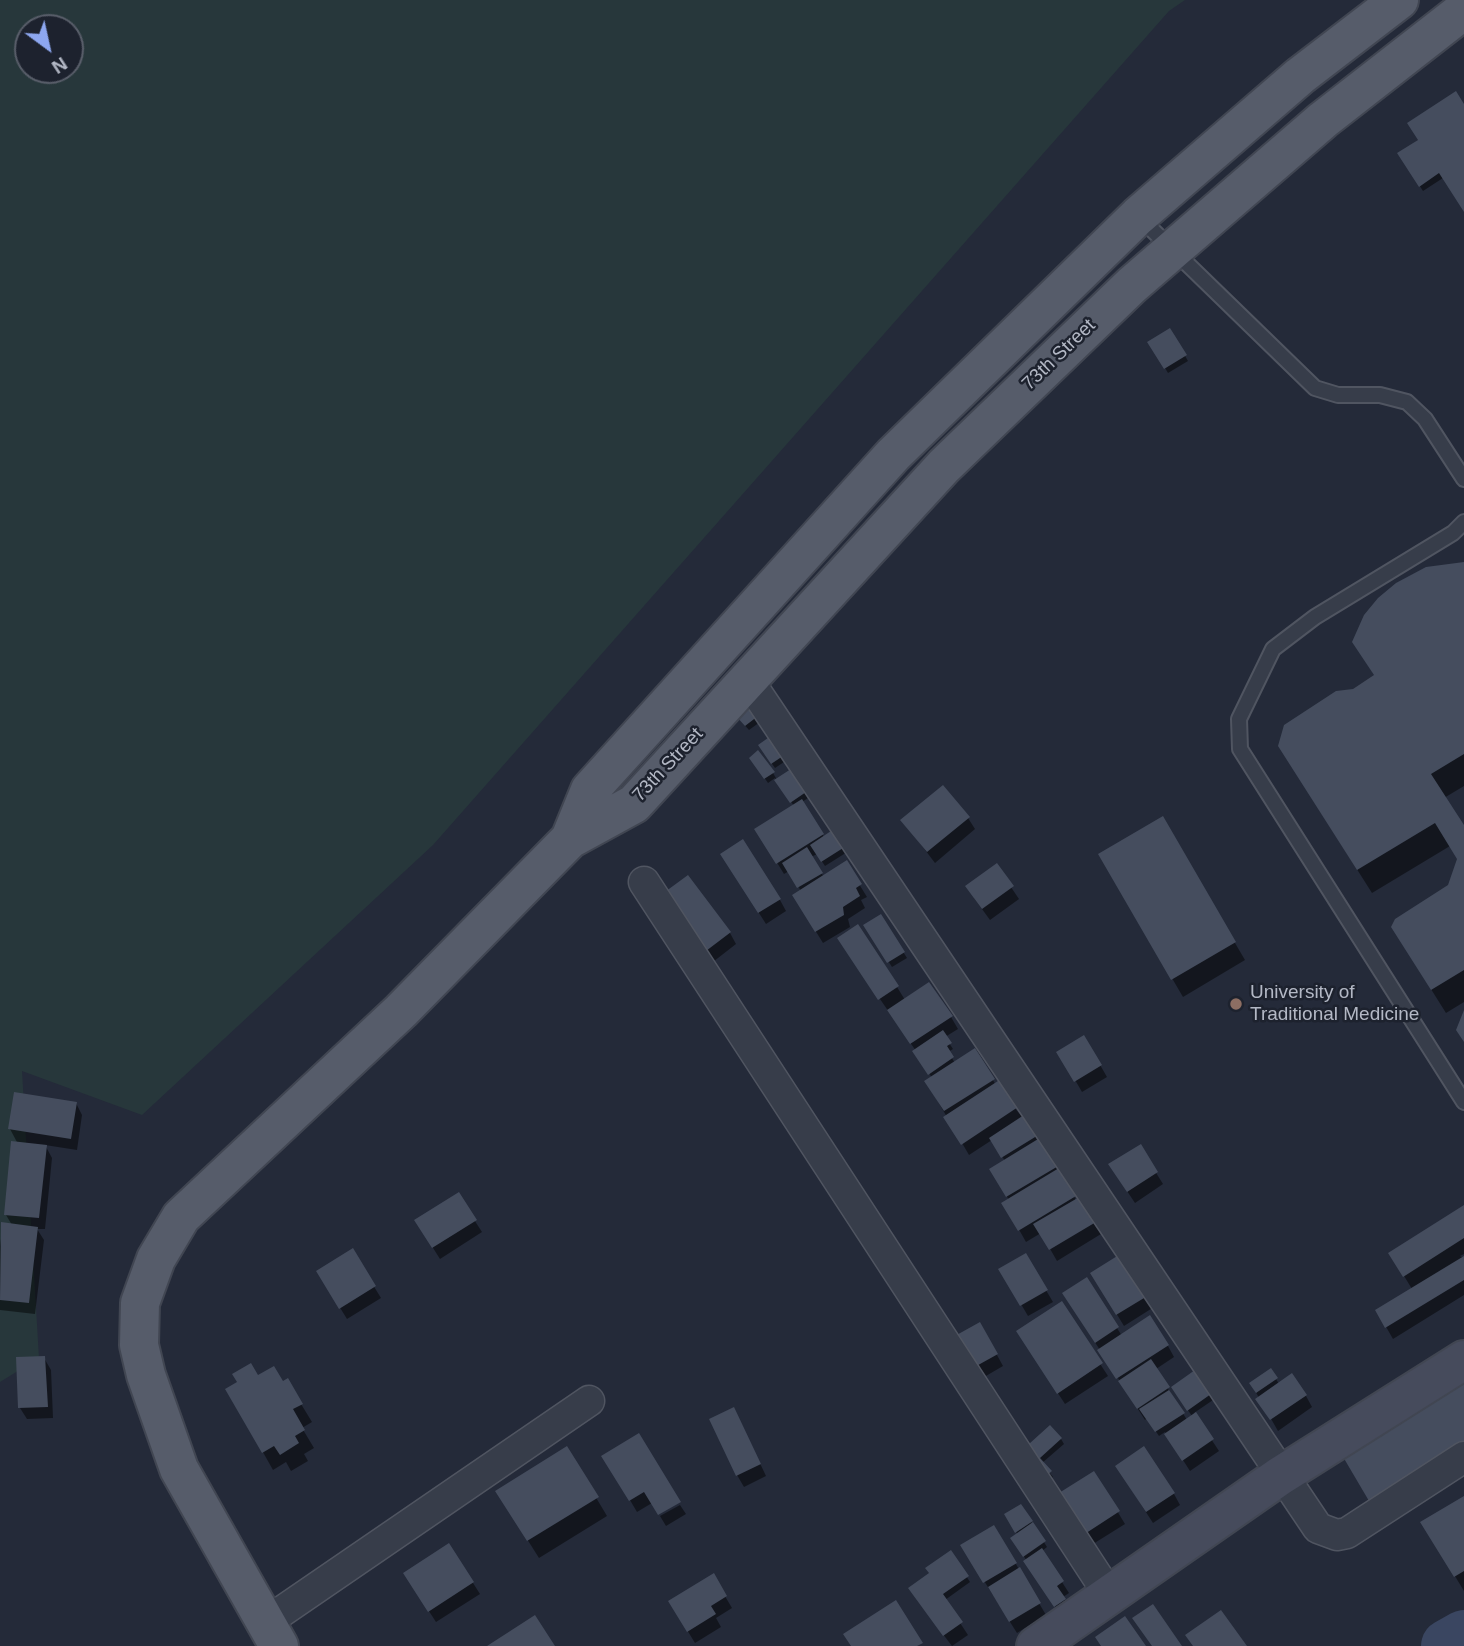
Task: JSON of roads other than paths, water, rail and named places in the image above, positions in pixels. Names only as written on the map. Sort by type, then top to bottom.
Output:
[{"type":"main road","points":[[272,1634],[179,1469],[146,1375],[139,1345],[140,1303],[156,1259],[181,1217],[401,1011],[570,839],[590,790],[893,455],[1138,216],[1300,76],[1399,0]]},
{"type":"main road","name":"73th Street","points":[[570,839],[634,804],[944,466],[1171,251],[1324,120],[1464,10]]},
{"type":"street","points":[[748,680],[1280,1476],[1318,1528],[1337,1535],[1347,1533],[1464,1457]]},
{"type":"street","points":[[645,882],[1110,1596]]},
{"type":"street","points":[[1036,1646],[1280,1476],[1464,1360]]},
{"type":"street","points":[[272,1634],[589,1401]]},
{"type":"lane","points":[[1138,216],[1171,251],[1315,388],[1338,395],[1380,395],[1407,402],[1425,419],[1464,479]]},
{"type":"lane","points":[[1464,522],[1453,533],[1315,617],[1273,649],[1239,719],[1240,749],[1464,1102]]},
{"type":"waterway","points":[[1448,1646],[1464,1637]]},
{"type":"place","name":"University of Traditional Medicine","points":[[1236,1004]]}]
